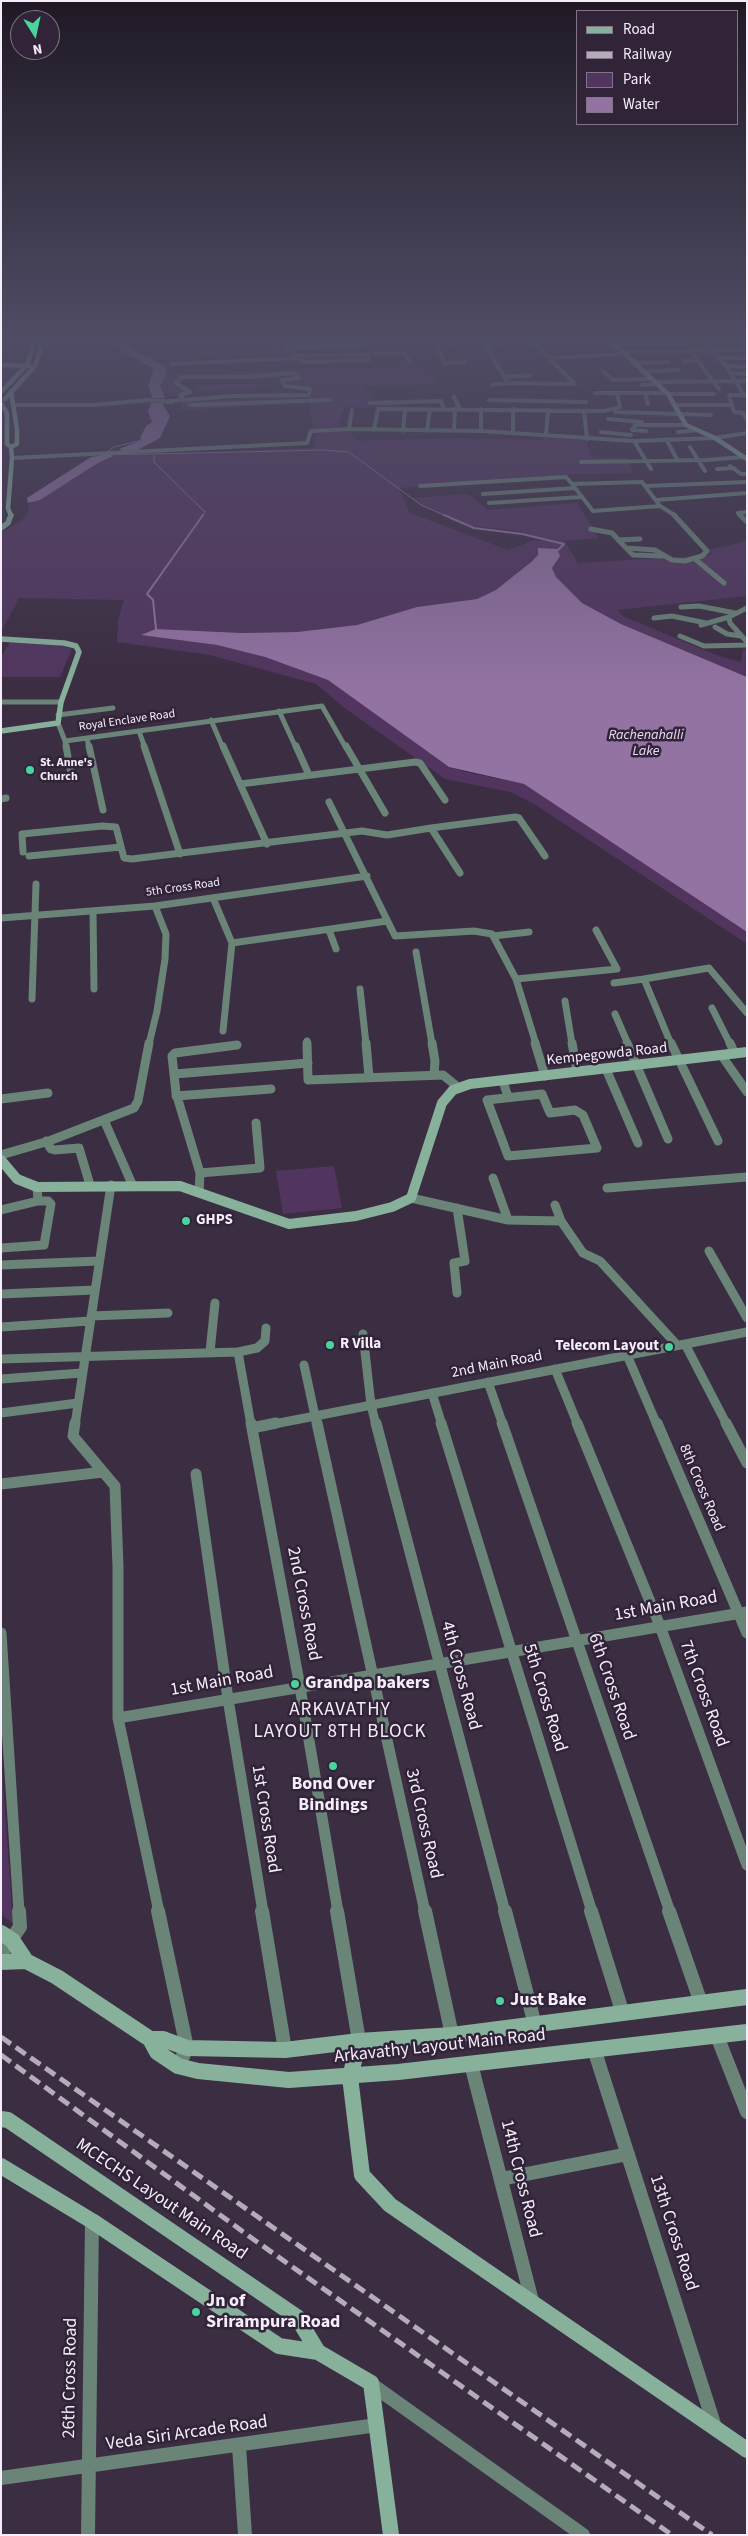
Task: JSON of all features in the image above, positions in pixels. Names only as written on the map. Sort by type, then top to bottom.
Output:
[{"type":"street","points":[[1,528],[8,524],[11,516],[9,511],[12,453]]},
{"type":"street","points":[[12,458],[89,453]]},
{"type":"street","points":[[642,453],[651,469]]},
{"type":"street","points":[[674,453],[678,461]]},
{"type":"street","points":[[694,453],[705,471]]},
{"type":"street","points":[[581,462],[745,458]]},
{"type":"street","points":[[717,470],[732,467],[741,474],[747,474]]},
{"type":"street","points":[[420,486],[566,476],[592,511],[660,506]]},
{"type":"street","points":[[483,494],[574,486],[747,482]]},
{"type":"street","points":[[590,529],[608,532],[633,555],[662,556],[680,562],[702,556],[707,551],[679,518],[660,506],[645,483]]},
{"type":"street","points":[[656,500],[747,493]]},
{"type":"street","points":[[489,503],[581,497]]},
{"type":"street","points":[[747,512],[738,512],[747,522]]},
{"type":"street","points":[[618,540],[640,539]]},
{"type":"street","points":[[694,559],[724,583]]},
{"type":"street","points":[[690,627],[729,617],[747,606],[744,599]]},
{"type":"street","points":[[681,607],[699,606],[735,613]]},
{"type":"street","points":[[654,618],[672,616],[706,624]]},
{"type":"street","points":[[729,617],[730,622],[747,644]]},
{"type":"street","points":[[715,627],[727,634],[741,636]]},
{"type":"street","points":[[680,636],[704,646],[747,644]]},
{"type":"street","points":[[1,639],[64,642],[76,646],[79,652],[61,702],[58,714],[60,720],[58,723],[1,731]]},
{"type":"street","points":[[1,702],[61,702]]},
{"type":"street","name":"Royal Enclave Road","points":[[58,723],[65,740],[318,706],[325,708],[360,768]]},
{"type":"street","points":[[58,714],[113,708]]},
{"type":"street","points":[[279,711],[310,775]]},
{"type":"street","points":[[212,720],[267,844]]},
{"type":"street","points":[[139,731],[180,854]]},
{"type":"street","points":[[87,738],[103,810]]},
{"type":"street","points":[[65,740],[72,779]]},
{"type":"street","points":[[240,784],[360,768],[420,763],[445,800]]},
{"type":"street","points":[[360,768],[385,812]]},
{"type":"street","points":[[329,802],[367,876],[392,933],[401,938],[474,931],[492,934],[516,979],[545,1076]]},
{"type":"street","points":[[121,847],[26,854],[22,834],[102,826],[116,827],[126,859],[367,831],[390,835],[515,817],[519,818],[545,856]]},
{"type":"street","points":[[431,828],[460,873]]},
{"type":"street","name":"5th Cross Road","points":[[1,918],[155,906],[367,876]]},
{"type":"street","points":[[32,999],[36,884]]},
{"type":"street","points":[[213,898],[232,944],[223,1031]]},
{"type":"street","points":[[1,1155],[46,1142],[134,1108],[138,1101],[141,1076],[157,1010],[165,960],[166,934],[155,906]]},
{"type":"street","points":[[93,911],[94,989]]},
{"type":"street","points":[[232,944],[387,921]]},
{"type":"street","points":[[329,930],[336,949]]},
{"type":"street","points":[[516,979],[617,969],[596,930]]},
{"type":"street","points":[[493,936],[530,932]]},
{"type":"street","points":[[416,952],[436,1061],[434,1076]]},
{"type":"street","points":[[614,983],[709,968],[747,1013]]},
{"type":"street","points":[[644,979],[678,1062],[718,1141]]},
{"type":"street","points":[[360,989],[369,1077]]},
{"type":"street","points":[[565,1001],[577,1071]]},
{"type":"street","points":[[712,1008],[736,1054]]},
{"type":"street","points":[[615,1014],[668,1138]]},
{"type":"street","points":[[307,1041],[308,1080],[443,1075],[459,1088]]},
{"type":"street","points":[[199,1194],[200,1173],[176,1096],[172,1056],[175,1053],[237,1045]]},
{"type":"street","name":"Kempegowda Road","points":[[459,1088],[470,1084],[577,1071],[678,1062],[747,1052]]},
{"type":"street","points":[[722,1056],[747,1092]]},
{"type":"street","points":[[175,1074],[308,1063]]},
{"type":"street","points":[[606,1069],[638,1143]]},
{"type":"street","points":[[513,1080],[518,1096]]},
{"type":"street","points":[[503,1081],[508,1096]]},
{"type":"street","points":[[410,1198],[442,1102],[453,1090],[459,1088]]},
{"type":"street","points":[[176,1096],[271,1089]]},
{"type":"street","points":[[1,1099],[48,1093]]},
{"type":"street","points":[[542,1094],[550,1113],[575,1110],[583,1114],[596,1148],[508,1156],[486,1100],[518,1096],[542,1094]]},
{"type":"street","points":[[104,1120],[132,1184]]},
{"type":"street","points":[[200,1173],[260,1168],[256,1123]]},
{"type":"street","points":[[46,1142],[55,1150],[79,1148],[90,1186]]},
{"type":"street","points":[[1,1160],[17,1179],[37,1187],[132,1184],[169,1185],[289,1224],[356,1216],[392,1207],[410,1198],[508,1220],[561,1221]]},
{"type":"street","points":[[493,1178],[508,1220]]},
{"type":"street","points":[[607,1188],[747,1178]]},
{"type":"street","points":[[111,1185],[73,1436],[115,1486],[118,1567],[118,1718],[187,2048],[178,2066]]},
{"type":"street","points":[[37,1187],[38,1201]]},
{"type":"street","points":[[1,1210],[38,1201],[48,1201],[51,1204],[44,1245],[1,1248]]},
{"type":"street","points":[[555,1206],[561,1221],[583,1253],[600,1261],[681,1345],[747,1463]]},
{"type":"street","points":[[457,1208],[465,1261],[454,1263],[457,1292]]},
{"type":"street","points":[[709,1251],[747,1318]]},
{"type":"street","points":[[1,1265],[99,1262]]},
{"type":"street","points":[[1,1294],[95,1290]]},
{"type":"street","points":[[210,1352],[215,1304]]},
{"type":"street","points":[[1,1327],[90,1318],[168,1313]]},
{"type":"street","points":[[1,1360],[238,1352],[257,1348],[265,1342],[266,1328]]},
{"type":"street","name":"2nd Main Road","points":[[252,1428],[747,1332]]},
{"type":"street","name":"4th Cross Road","points":[[364,1334],[371,1405],[438,1664],[536,2025]]},
{"type":"street","name":"2nd Cross Road","points":[[238,1352],[300,1687],[359,2042]]},
{"type":"street","name":"8th Cross Road","points":[[627,1355],[742,1612],[747,1633]]},
{"type":"street","name":"3rd Cross Road","points":[[304,1365],[452,2035]]},
{"type":"street","name":"7th Cross Road","points":[[555,1369],[660,1626],[747,1865]]},
{"type":"street","points":[[1,1378],[82,1373]]},
{"type":"street","name":"6th Cross Road","points":[[488,1382],[701,2004]]},
{"type":"street","name":"5th Cross Road","points":[[432,1393],[623,2014]]},
{"type":"street","points":[[1,1413],[78,1403]]},
{"type":"street","points":[[1,1484],[103,1472]]},
{"type":"street","name":"1st Cross Road","points":[[196,1474],[228,1699],[285,2050]]},
{"type":"street","name":"1st Main Road","points":[[118,1718],[742,1612]]},
{"type":"street","points":[[1,1633],[20,1926],[7,1937],[1,1954]]},
{"type":"street","name":"Arkavathy Layout Main Road","points":[[7,1937],[26,1961],[57,1977],[150,2039],[157,2052],[178,2066],[198,2070],[289,2080],[350,2077],[747,2032]]},
{"type":"street","name":"Arkavathy Layout Main Road","points":[[1,1962],[26,1961]]},
{"type":"street","name":"Arkavathy Layout Main Road","points":[[150,2039],[163,2039],[187,2048],[285,2050],[452,2035],[747,1997]]},
{"type":"street","points":[[717,2036],[747,2112]]},
{"type":"street","points":[[359,2042],[350,2077],[362,2174],[390,2205],[747,2450]]},
{"type":"street","name":"13th Cross Road","points":[[594,2049],[716,2429]]},
{"type":"street","name":"14th Cross Road","points":[[471,2064],[532,2303]]},
{"type":"street","name":"MCECHS Layout Main Road","points":[[4,2118],[297,2317],[318,2352]]},
{"type":"street","points":[[501,2179],[628,2154]]},
{"type":"street","points":[[1,2166],[92,2221],[279,2346],[318,2352],[370,2383],[583,2535]]},
{"type":"street","name":"26th Cross Road","points":[[88,2535],[92,2221]]},
{"type":"street","points":[[370,2383],[391,2535]]},
{"type":"street","name":"Veda Siri Arcade Road","points":[[1,2478],[239,2446],[377,2425]]},
{"type":"street","points":[[239,2446],[245,2535]]},
{"type":"green space","points":[[180,453],[590,453],[592,458],[626,458],[634,473],[579,474],[399,488],[410,513],[508,550],[532,541],[549,540],[516,531],[471,526],[421,505],[412,498],[468,494],[488,510],[577,503],[599,538],[564,541],[578,563],[712,555],[709,550],[747,541],[747,596],[617,610],[625,617],[716,655],[741,662],[743,649],[747,649],[747,677],[621,624],[582,603],[556,577],[552,568],[557,562],[538,555],[496,591],[477,599],[417,607],[357,625],[297,632],[242,633],[156,629],[143,635],[217,645],[265,657],[328,680],[449,767],[524,784],[747,932],[747,944],[534,804],[510,792],[445,779],[346,709],[316,684],[210,655],[117,642],[118,620],[124,600],[19,598],[1,632],[1,533],[22,520],[28,512],[29,504],[40,500],[98,463],[113,456]]},
{"type":"green space","points":[[10,642],[60,645],[72,649],[60,677],[1,677],[1,658]]},
{"type":"green space","points":[[334,1166],[342,1208],[283,1214],[276,1171]]},
{"type":"green space","points":[[1,1752],[13,1923],[1,1915]]},
{"type":"water","points":[[109,454],[113,456],[98,463],[40,500],[28,503],[27,498],[91,457]]},
{"type":"water","name":"Rachenahalli Lake","points":[[538,548],[557,549],[560,556],[552,568],[556,577],[582,603],[621,624],[747,677],[747,932],[524,784],[449,767],[328,680],[265,657],[217,645],[141,635],[156,629],[242,633],[297,632],[357,625],[417,607],[477,599],[496,590],[531,562],[538,555]]},
{"type":"waterway","points":[[98,458],[105,453]]},
{"type":"waterway","points":[[107,455],[178,453]]},
{"type":"waterway","points":[[351,453],[421,505],[446,516]]},
{"type":"waterway","points":[[154,455],[154,462],[205,512],[202,516]]},
{"type":"waterway","points":[[156,629],[153,600],[147,594],[203,515]]},
{"type":"waterway","points":[[444,515],[474,528],[522,534],[564,544],[555,553]]},
{"type":"railway","points":[[1,2037],[712,2535]]},
{"type":"railway","points":[[1,2055],[253,2239],[672,2535]]},
{"type":"place","name":"St. Anne's Church","points":[[30,770]]},
{"type":"place","name":"GHPS","points":[[186,1221]]},
{"type":"place","name":"R Villa","points":[[330,1345]]},
{"type":"place","name":"Telecom Layout","points":[[669,1347]]},
{"type":"place","name":"Grandpa bakers","points":[[295,1684]]},
{"type":"place","name":"Bond Over Bindings","points":[[333,1766]]},
{"type":"place","name":"Just Bake","points":[[500,2001]]},
{"type":"place","name":"Jn of Srirampura Road","points":[[196,2312]]},
{"type":"district","name":"ARKAVATHY LAYOUT 8TH BLOCK","points":[[340,1722]]}]
